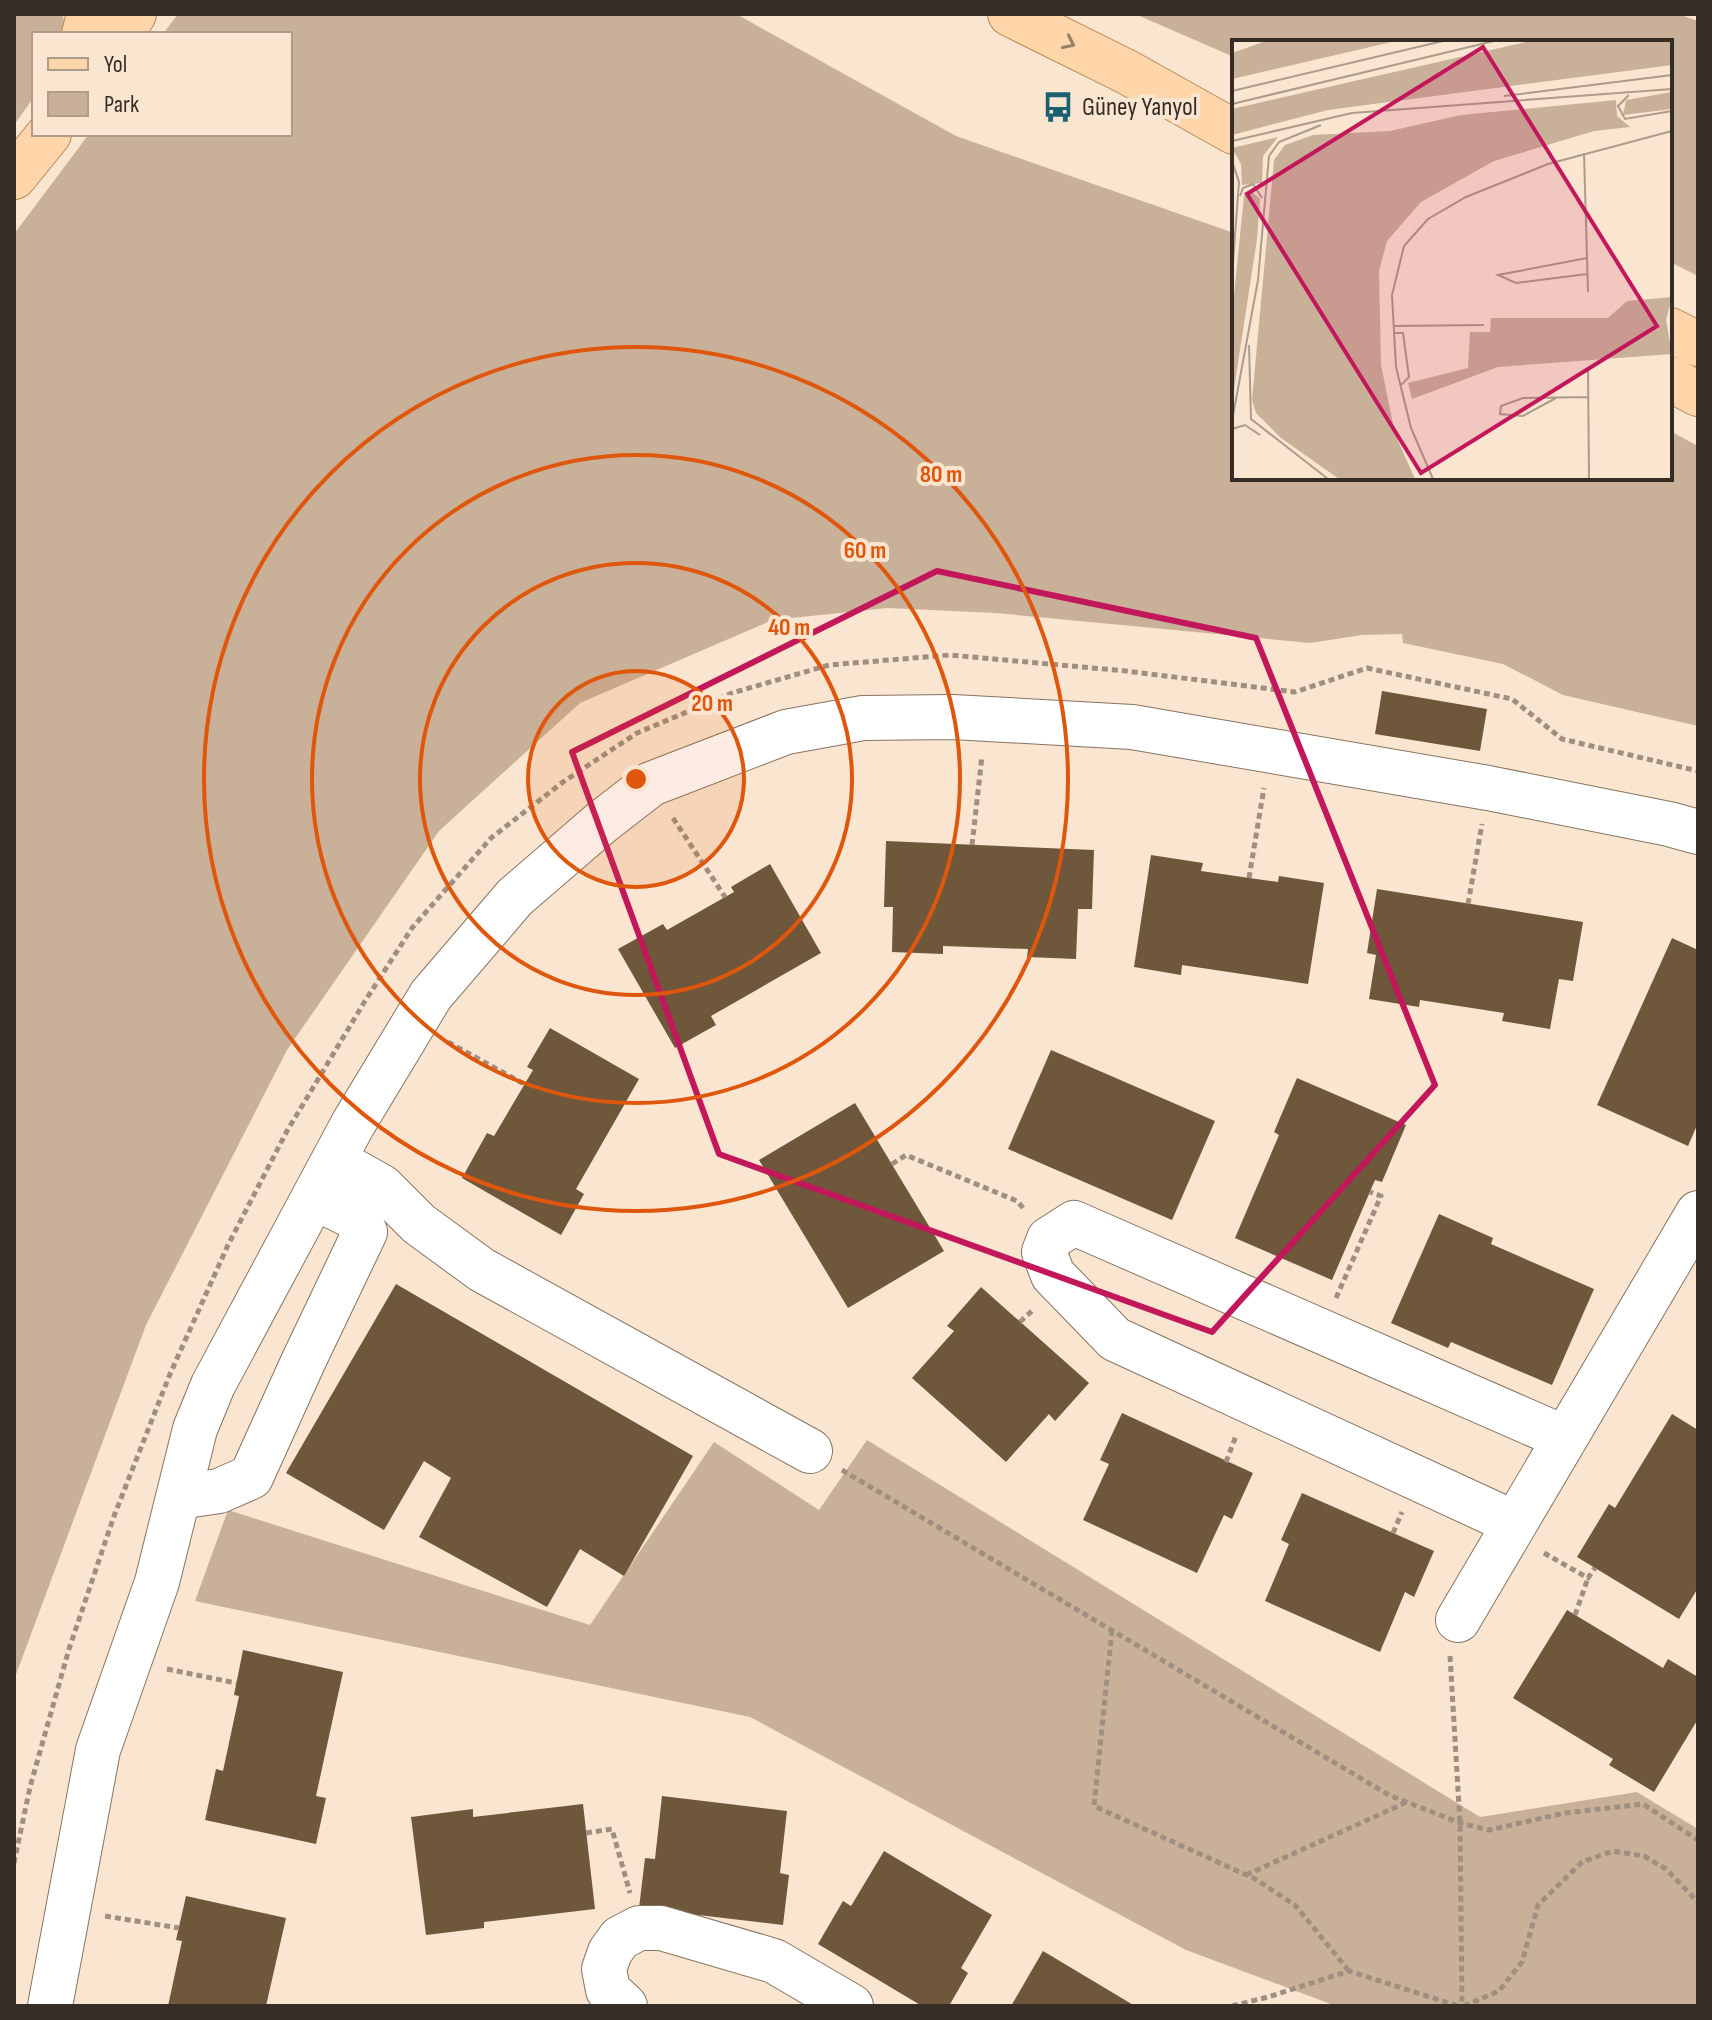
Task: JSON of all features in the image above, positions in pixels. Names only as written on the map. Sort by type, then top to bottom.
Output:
[{"type":"main road","points":[[122,32],[134,14]]},
{"type":"main road","points":[[1010,14],[1232,122]]},
{"type":"main road","points":[[1127,72],[1232,131]]},
{"type":"main road","points":[[14,145],[32,121]]},
{"type":"main road","points":[[14,177],[47,136]]},
{"type":"main road","points":[[1672,331],[1698,344]]},
{"type":"main road","points":[[1672,380],[1698,394]]},
{"type":"street","points":[[50,2006],[98,1750],[157,1582],[195,1429],[213,1385],[353,1124],[435,1040],[431,995],[515,897],[651,784],[786,732],[863,718],[953,717],[1132,727],[1488,788],[1698,832]]},
{"type":"street","points":[[324,1178],[382,1187],[419,1224],[482,1270],[810,1451]]},
{"type":"street","points":[[179,1497],[219,1491],[251,1477],[365,1232],[360,1220],[324,1178]]},
{"type":"street","points":[[1458,1620],[1698,1213]]},
{"type":"street","points":[[1512,1528],[1115,1339],[1053,1275],[1044,1252],[1049,1239],[1074,1223],[1565,1438]]},
{"type":"street","points":[[625,2006],[608,1990],[604,1969],[610,1952],[620,1938],[639,1928],[661,1928],[774,1961],[851,2006]]},
{"type":"path","points":[[14,1863],[30,1787],[69,1649],[114,1516],[189,1331],[228,1245],[287,1131],[412,928],[491,838],[563,782],[637,733],[732,693],[829,665],[950,655],[1126,671],[1295,692],[1367,668],[1512,699],[1562,739],[1698,771]]},
{"type":"path","points":[[972,845],[986,719]]},
{"type":"path","points":[[1249,878],[1270,750]]},
{"type":"path","points":[[1468,904],[1488,788]]},
{"type":"path","points":[[661,824],[682,810]]},
{"type":"path","points":[[672,817],[725,897]]},
{"type":"path","points":[[435,1040],[524,1084]]},
{"type":"path","points":[[892,1164],[906,1155],[1017,1201],[1049,1239]]},
{"type":"path","points":[[1321,1331],[1381,1196],[1370,1192]]},
{"type":"path","points":[[810,1451],[1389,1795],[1460,1823],[1489,1830],[1565,1813],[1643,1804],[1698,1840]]},
{"type":"path","points":[[1512,1528],[1588,1578]]},
{"type":"path","points":[[1575,1615],[1588,1578],[1595,1568]]},
{"type":"path","points":[[1458,1620],[1450,1653],[1460,1823],[1461,2006]]},
{"type":"path","points":[[1112,1630],[1094,1806],[1246,1875],[1295,1905],[1349,1971],[1461,2006],[1499,1991],[1522,1962],[1538,1905],[1582,1862],[1613,1851],[1644,1856],[1666,1869],[1698,1902]]},
{"type":"path","points":[[129,1661],[236,1683]]},
{"type":"path","points":[[1246,1875],[1407,1802]]},
{"type":"path","points":[[586,1833],[612,1829],[639,1928]]},
{"type":"path","points":[[68,1911],[179,1928]]},
{"type":"path","points":[[1232,2006],[1349,1971]]},
{"type":"highlighted area","points":[[937,571],[1256,638],[1435,1085],[1212,1332],[719,1154],[572,752]]},
{"type":"green space","points":[[14,14],[62,14],[68,32],[32,32],[32,100],[14,125]]},
{"type":"green space","points":[[178,14],[736,14],[956,136],[1232,232],[1232,480],[1672,480],[1672,432],[1698,446],[1698,726],[1563,695],[1503,664],[1403,643],[1402,634],[1362,635],[1310,643],[996,613],[887,608],[773,620],[580,703],[439,831],[287,1050],[146,1325],[14,1680],[14,234],[88,136],[292,136],[292,32],[164,32]]},
{"type":"green space","points":[[1135,14],[1678,14],[1698,21],[1698,276],[1672,263],[1672,40],[1232,40],[1232,56]]},
{"type":"green space","points":[[867,1440],[1480,1817],[1637,1792],[1698,1829],[1698,2006],[1336,2006],[1186,1950],[750,1717],[195,1601],[228,1510],[590,1625],[714,1442],[819,1510]]},
{"type":"building","points":[[1382,691],[1487,709],[1480,751],[1375,734]]},
{"type":"building","points":[[886,841],[1094,850],[1092,909],[1078,909],[1076,959],[1027,957],[1028,949],[943,946],[943,954],[892,952],[893,907],[884,907]]},
{"type":"building","points":[[1151,855],[1203,863],[1201,871],[1278,882],[1279,876],[1324,883],[1308,984],[1182,965],[1181,975],[1134,967]]},
{"type":"building","points":[[770,864],[821,953],[711,1016],[716,1025],[675,1048],[618,949],[663,924],[667,930],[734,892],[731,887]]},
{"type":"building","points":[[1377,889],[1583,922],[1573,981],[1559,979],[1550,1029],[1502,1021],[1504,1013],[1420,1000],[1419,1007],[1369,999],[1376,955],[1367,953]]},
{"type":"building","points":[[1672,938],[1698,950],[1698,1123],[1688,1146],[1597,1105]]},
{"type":"building","points":[[550,1028],[639,1079],[576,1189],[584,1194],[561,1235],[462,1178],[487,1133],[494,1136],[533,1070],[527,1067]]},
{"type":"building","points":[[1051,1050],[1215,1121],[1172,1220],[1008,1149]]},
{"type":"building","points":[[1297,1078],[1406,1125],[1382,1182],[1375,1180],[1332,1280],[1235,1238],[1279,1135],[1274,1132]]},
{"type":"building","points":[[855,1103],[944,1251],[848,1308],[759,1160]]},
{"type":"building","points":[[1439,1214],[1493,1238],[1491,1244],[1594,1289],[1552,1385],[1451,1342],[1448,1348],[1391,1323]]},
{"type":"building","points":[[396,1284],[693,1456],[624,1576],[580,1549],[547,1607],[419,1537],[451,1478],[424,1461],[384,1530],[286,1473]]},
{"type":"building","points":[[981,1287],[1089,1383],[1055,1421],[1049,1414],[1006,1462],[912,1378],[954,1331],[947,1326]]},
{"type":"building","points":[[1122,1413],[1253,1473],[1232,1519],[1224,1515],[1197,1573],[1083,1520],[1109,1464],[1100,1460]]},
{"type":"building","points":[[1672,1414],[1698,1430],[1698,1588],[1679,1619],[1577,1557],[1609,1504],[1615,1508]]},
{"type":"building","points":[[1302,1493],[1434,1551],[1414,1597],[1405,1592],[1380,1652],[1265,1601],[1289,1544],[1281,1540]]},
{"type":"building","points":[[1567,1610],[1663,1668],[1668,1659],[1698,1677],[1698,1719],[1654,1792],[1609,1765],[1613,1759],[1513,1698]]},
{"type":"building","points":[[243,1650],[343,1672],[316,1796],[326,1798],[316,1844],[205,1820],[216,1769],[223,1771],[239,1696],[234,1695]]},
{"type":"building","points":[[662,1796],[787,1811],[780,1873],[789,1875],[783,1925],[639,1908],[645,1858],[655,1859]]},
{"type":"building","points":[[583,1804],[595,1909],[484,1922],[484,1928],[426,1935],[411,1817],[473,1809],[473,1817]]},
{"type":"building","points":[[884,1851],[992,1915],[961,1968],[968,1973],[949,2006],[922,2006],[818,1944],[843,1901],[851,1906]]},
{"type":"building","points":[[186,1896],[286,1918],[266,2006],[168,2006],[182,1941],[176,1940]]},
{"type":"building","points":[[1043,1951],[1135,2006],[1011,2006]]},
{"type":"place","name":"Güney Yanyol","points":[[1058,107]]}]
